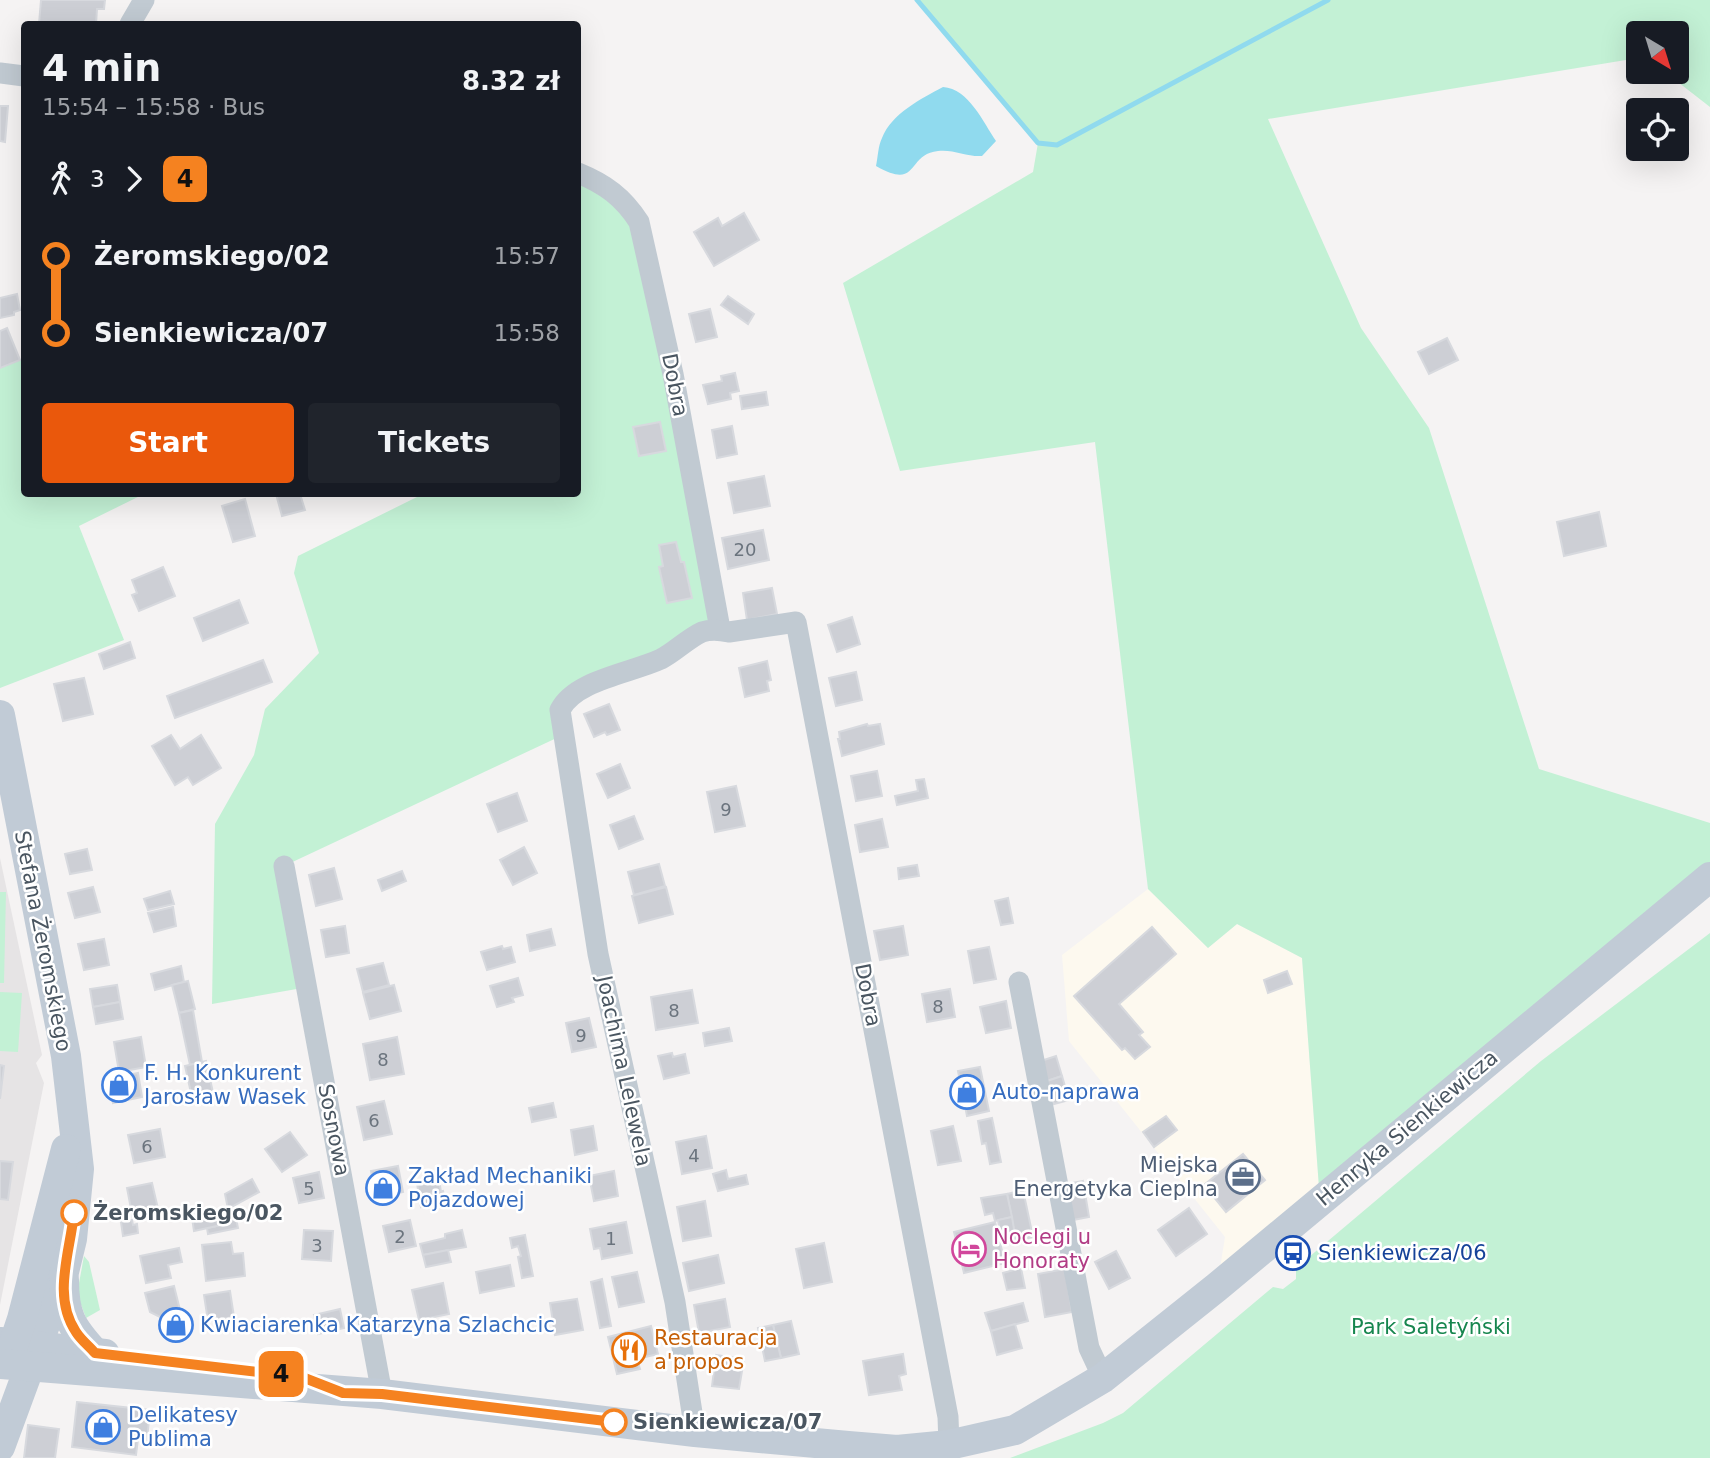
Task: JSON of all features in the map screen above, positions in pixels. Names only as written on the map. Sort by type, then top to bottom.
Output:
[{"type":"main road","name":"Stefana Żeromskiego","points":[[0,715],[66,1056],[75,1126],[79,1169],[72,1238],[64,1276],[64,1304],[76,1332],[95,1353]]},
{"type":"main road","name":"Henryka Sienkiewicza","points":[[13,1358],[343,1393],[382,1394],[695,1432],[811,1450],[943,1452],[1016,1430],[1102,1378],[1217,1287],[1710,877]]},
{"type":"main road","name":"Stefana Żeromskiego","points":[[13,1358],[67,1145],[75,1126]]},
{"type":"main road","name":"Stefana Żeromskiego","points":[[13,1358],[64,1276]]},
{"type":"main road","name":"Henryka Sienkiewicza","points":[[13,1358],[95,1353],[302,1377],[343,1393]]},
{"type":"main road","points":[[0,1447],[13,1358]]},
{"type":"street","points":[[132,21],[144,0]]},
{"type":"street","points":[[0,73],[21,76]]},
{"type":"street","name":"Dobra","points":[[581,174],[614,192],[629,206],[639,222],[673,374],[720,629]]},
{"type":"street","name":"Dobra","points":[[560,710],[566,698],[581,689],[662,659],[703,632],[720,629],[729,632],[796,622],[948,1417],[943,1452]]},
{"type":"street","name":"Joachima Lelewela","points":[[560,710],[598,954],[675,1301],[695,1432]]},
{"type":"street","name":"Sosnowa","points":[[284,866],[382,1394]]},
{"type":"street","points":[[1019,982],[1089,1348],[1102,1378]]},
{"type":"shaded area","points":[[0,858],[42,1055],[36,1063],[44,1083],[0,1305]]},
{"type":"shaded area","points":[[1148,889],[1208,948],[1237,924],[1302,958],[1320,1201],[1217,1287],[1225,1237],[1069,1041],[1062,955]]},
{"type":"green space","points":[[917,0],[1710,0],[1710,107],[1680,84],[1689,84],[1689,21],[1626,21],[1626,60],[1268,119],[1361,328],[1429,428],[1539,769],[1710,823],[1710,877],[1320,1201],[1302,958],[1237,924],[1208,948],[1148,889],[1095,442],[900,471],[843,283],[1033,172],[1038,143]]},
{"type":"green space","points":[[581,175],[629,206],[720,629],[566,698],[563,735],[284,866],[308,987],[212,1004],[215,824],[254,755],[265,709],[319,653],[294,573],[298,556],[417,497],[581,497]]},
{"type":"green space","points":[[21,359],[21,497],[138,497],[79,526],[124,640],[0,688],[0,366]]},
{"type":"green space","points":[[0,892],[6,892],[4,983],[0,983]]},
{"type":"green space","name":"Park Saletyński","points":[[1710,933],[1710,1458],[1010,1458],[1123,1413],[1273,1287],[1283,1289],[1296,1279],[1296,1268],[1541,1061]]},
{"type":"green space","points":[[0,992],[22,993],[18,1052],[0,1051]]},
{"type":"green space","points":[[84,1256],[89,1262],[100,1310],[86,1318],[77,1294]]},
{"type":"water","points":[[943,87],[952,89],[968,100],[996,141],[982,156],[944,151],[928,154],[907,173],[900,175],[876,166],[881,141],[893,121],[908,108]]},
{"type":"building","points":[[41,0],[105,0],[104,9],[97,9],[96,21],[39,21]]},
{"type":"building","points":[[0,106],[8,106],[5,142],[0,141]]},
{"type":"building","points":[[744,213],[759,240],[714,266],[694,232],[718,218],[722,226]]},
{"type":"building","points":[[17,294],[20,310],[14,312],[14,315],[0,318],[0,298]]},
{"type":"building","points":[[728,296],[754,314],[748,324],[721,305]]},
{"type":"building","points":[[710,309],[717,337],[696,342],[689,314]]},
{"type":"building","points":[[7,328],[20,360],[0,368],[0,331]]},
{"type":"building","points":[[1447,338],[1458,360],[1429,374],[1418,352]]},
{"type":"building","points":[[735,373],[739,391],[730,393],[731,399],[708,404],[703,385],[722,381],[721,376]]},
{"type":"building","points":[[766,392],[768,405],[742,409],[740,396]]},
{"type":"building","points":[[660,422],[666,451],[639,456],[633,427]]},
{"type":"building","points":[[732,426],[737,454],[717,458],[712,430]]},
{"type":"building","points":[[764,476],[770,506],[734,513],[728,483]]},
{"type":"building","points":[[277,497],[301,497],[305,510],[282,516]]},
{"type":"building","points":[[245,499],[255,536],[233,542],[222,506]]},
{"type":"building","points":[[1599,512],[1606,546],[1564,556],[1557,522]]},
{"type":"building","points":[[763,530],[769,560],[728,569],[722,538]]},
{"type":"building","points":[[676,542],[681,562],[684,562],[692,598],[667,603],[659,567],[663,566],[659,545]]},
{"type":"building","points":[[163,567],[175,596],[139,611],[132,595],[137,593],[132,580]]},
{"type":"building","points":[[772,588],[777,614],[747,620],[743,593]]},
{"type":"building","points":[[239,600],[248,623],[203,641],[194,618]]},
{"type":"building","points":[[852,617],[860,644],[837,652],[828,625]]},
{"type":"building","points":[[130,642],[135,658],[104,669],[99,654]]},
{"type":"building","points":[[263,660],[272,682],[175,718],[167,696]]},
{"type":"building","points":[[767,661],[771,680],[767,681],[769,691],[745,697],[739,668]]},
{"type":"building","points":[[856,672],[862,700],[836,706],[829,678]]},
{"type":"building","points":[[84,678],[93,714],[63,721],[54,684]]},
{"type":"building","points":[[609,704],[620,730],[594,737],[584,714]]},
{"type":"building","points":[[867,724],[880,724],[884,744],[842,756],[839,732]]},
{"type":"building","points":[[171,735],[180,749],[201,735],[221,768],[193,785],[188,777],[175,785],[152,746]]},
{"type":"building","points":[[620,764],[630,788],[608,798],[597,774]]},
{"type":"building","points":[[877,771],[882,796],[856,801],[851,776]]},
{"type":"building","points":[[924,779],[928,798],[897,805],[895,796],[918,791],[916,780]]},
{"type":"building","points":[[736,786],[745,826],[715,832],[707,792]]},
{"type":"building","points":[[517,793],[527,821],[498,832],[487,804]]},
{"type":"building","points":[[634,816],[643,839],[619,849],[610,825]]},
{"type":"building","points":[[882,819],[888,847],[860,852],[855,825]]},
{"type":"building","points":[[524,847],[537,873],[513,885],[500,860]]},
{"type":"building","points":[[87,849],[92,870],[70,874],[65,854]]},
{"type":"building","points":[[659,864],[665,886],[634,895],[628,872]]},
{"type":"building","points":[[917,865],[919,876],[899,879],[898,868]]},
{"type":"building","points":[[334,868],[342,899],[316,906],[309,875]]},
{"type":"building","points":[[402,871],[406,881],[382,891],[378,880]]},
{"type":"building","points":[[93,887],[100,912],[75,918],[68,893]]},
{"type":"building","points":[[666,887],[673,914],[639,923],[632,896]]},
{"type":"building","points":[[170,891],[174,904],[148,910],[144,899]]},
{"type":"building","points":[[1008,898],[1013,923],[1001,925],[995,901]]},
{"type":"building","points":[[173,907],[176,926],[154,932],[148,913]]},
{"type":"building","points":[[345,926],[349,953],[326,957],[321,930]]},
{"type":"building","points":[[903,926],[908,955],[880,960],[874,931]]},
{"type":"building","points":[[1152,927],[1176,954],[1119,1004],[1143,1032],[1139,1035],[1150,1047],[1135,1059],[1125,1048],[1122,1050],[1074,996]]},
{"type":"building","points":[[551,929],[555,945],[530,951],[527,935]]},
{"type":"building","points":[[104,939],[109,965],[84,970],[78,944]]},
{"type":"building","points":[[502,946],[503,949],[511,947],[515,962],[487,970],[481,952]]},
{"type":"building","points":[[989,947],[996,979],[974,983],[968,951]]},
{"type":"building","points":[[383,963],[389,985],[363,992],[357,969]]},
{"type":"building","points":[[181,966],[184,982],[155,990],[151,974]]},
{"type":"building","points":[[1287,971],[1292,984],[1268,993],[1264,980]]},
{"type":"building","points":[[518,978],[523,995],[512,998],[514,1002],[497,1007],[490,986]]},
{"type":"building","points":[[188,981],[195,1009],[179,1013],[172,985]]},
{"type":"building","points":[[117,985],[120,1002],[93,1007],[90,989]]},
{"type":"building","points":[[394,985],[401,1011],[370,1019],[363,993]]},
{"type":"building","points":[[950,989],[955,1017],[927,1022],[922,994]]},
{"type":"building","points":[[692,990],[698,1023],[656,1030],[651,997]]},
{"type":"building","points":[[1006,1001],[1011,1028],[986,1033],[980,1007]]},
{"type":"building","points":[[120,1002],[123,1019],[96,1024],[93,1007]]},
{"type":"building","points":[[193,1010],[202,1062],[190,1065],[179,1013]]},
{"type":"building","points":[[589,1018],[596,1047],[572,1052],[566,1023]]},
{"type":"building","points":[[729,1028],[732,1041],[705,1046],[703,1033]]},
{"type":"building","points":[[141,1037],[146,1067],[119,1072],[114,1042]]},
{"type":"building","points":[[397,1037],[404,1074],[370,1080],[363,1044]]},
{"type":"building","points":[[672,1053],[673,1057],[685,1054],[689,1073],[664,1079],[658,1056]]},
{"type":"building","points":[[1056,1056],[1062,1076],[1047,1081],[1041,1061]]},
{"type":"building","points":[[206,1061],[214,1097],[193,1102],[185,1066]]},
{"type":"building","points":[[0,1065],[4,1066],[0,1099]]},
{"type":"building","points":[[980,1067],[989,1111],[967,1116],[958,1071]]},
{"type":"building","points":[[138,1073],[142,1097],[113,1103],[108,1079]]},
{"type":"building","points":[[1062,1076],[1069,1100],[1054,1104],[1047,1081]]},
{"type":"building","points":[[384,1101],[392,1134],[364,1140],[357,1107]]},
{"type":"building","points":[[553,1103],[556,1117],[532,1122],[529,1108]]},
{"type":"building","points":[[1166,1116],[1177,1130],[1154,1147],[1143,1132]]},
{"type":"building","points":[[992,1118],[1001,1162],[990,1164],[986,1143],[982,1144],[978,1121]]},
{"type":"building","points":[[593,1126],[597,1150],[575,1155],[571,1130]]},
{"type":"building","points":[[953,1126],[961,1161],[938,1165],[931,1131]]},
{"type":"building","points":[[160,1129],[165,1157],[134,1163],[128,1135]]},
{"type":"building","points":[[290,1132],[307,1155],[282,1172],[265,1149]]},
{"type":"building","points":[[706,1136],[712,1168],[682,1174],[676,1142]]},
{"type":"building","points":[[1243,1154],[1265,1180],[1226,1212],[1204,1185]]},
{"type":"building","points":[[0,1161],[13,1162],[8,1200],[0,1199]]},
{"type":"building","points":[[398,1166],[403,1192],[376,1198],[371,1171]]},
{"type":"building","points":[[726,1170],[728,1179],[746,1175],[748,1184],[718,1191],[713,1174]]},
{"type":"building","points":[[614,1171],[618,1196],[594,1201],[589,1176]]},
{"type":"building","points":[[319,1172],[324,1198],[299,1203],[293,1178]]},
{"type":"building","points":[[252,1179],[259,1192],[228,1209],[225,1194]]},
{"type":"building","points":[[439,1179],[441,1192],[419,1196],[417,1183]]},
{"type":"building","points":[[1083,1181],[1089,1217],[1073,1220],[1067,1184]]},
{"type":"building","points":[[152,1183],[159,1213],[133,1219],[127,1188]]},
{"type":"building","points":[[1023,1190],[1033,1237],[1016,1241],[1007,1194]]},
{"type":"building","points":[[443,1191],[446,1202],[421,1207],[419,1196]]},
{"type":"building","points":[[1007,1194],[1012,1217],[995,1221],[993,1213],[985,1215],[981,1198]]},
{"type":"building","points":[[705,1201],[711,1236],[683,1241],[677,1207]]},
{"type":"building","points":[[1189,1208],[1207,1234],[1176,1256],[1158,1230]]},
{"type":"building","points":[[234,1209],[238,1228],[208,1234],[207,1228],[226,1224],[223,1211]]},
{"type":"building","points":[[223,1211],[226,1224],[194,1231],[192,1218]]},
{"type":"building","points":[[1012,1217],[1016,1241],[1002,1244],[998,1220]]},
{"type":"building","points":[[132,1220],[133,1225],[137,1224],[138,1233],[123,1236],[121,1222]]},
{"type":"building","points":[[410,1220],[416,1246],[389,1252],[383,1226]]},
{"type":"building","points":[[626,1222],[632,1253],[602,1259],[600,1248],[594,1249],[590,1229]]},
{"type":"building","points":[[995,1222],[1005,1263],[964,1273],[954,1232]]},
{"type":"building","points":[[304,1230],[333,1231],[331,1261],[302,1259]]},
{"type":"building","points":[[462,1230],[466,1247],[423,1255],[420,1244],[445,1238],[445,1234]]},
{"type":"building","points":[[525,1235],[533,1276],[522,1278],[518,1246],[512,1248],[510,1238]]},
{"type":"building","points":[[231,1242],[233,1254],[243,1253],[245,1276],[206,1281],[202,1245]]},
{"type":"building","points":[[824,1243],[832,1282],[804,1288],[796,1249]]},
{"type":"building","points":[[179,1248],[182,1262],[168,1265],[171,1278],[146,1283],[140,1256]]},
{"type":"building","points":[[448,1250],[451,1262],[426,1267],[423,1255]]},
{"type":"building","points":[[1116,1251],[1130,1278],[1109,1289],[1095,1262]]},
{"type":"building","points":[[718,1255],[724,1283],[689,1291],[683,1263]]},
{"type":"building","points":[[510,1265],[514,1286],[480,1293],[476,1272]]},
{"type":"building","points":[[1021,1268],[1025,1288],[1007,1290],[1003,1273]]},
{"type":"building","points":[[1065,1269],[1072,1312],[1045,1317],[1038,1274]]},
{"type":"building","points":[[637,1272],[644,1302],[619,1307],[612,1277]]},
{"type":"building","points":[[602,1279],[611,1326],[600,1328],[591,1282]]},
{"type":"building","points":[[443,1283],[449,1314],[419,1320],[412,1290]]},
{"type":"building","points":[[174,1286],[181,1314],[162,1318],[150,1312],[145,1293]]},
{"type":"building","points":[[230,1291],[234,1317],[208,1321],[204,1295]]},
{"type":"building","points":[[577,1299],[583,1330],[555,1335],[550,1303]]},
{"type":"building","points":[[725,1299],[730,1327],[699,1333],[694,1305]]},
{"type":"building","points":[[1023,1303],[1028,1321],[991,1331],[985,1313]]},
{"type":"building","points":[[340,1309],[344,1328],[318,1334],[314,1315]]},
{"type":"building","points":[[181,1316],[179,1330],[161,1328],[161,1320]]},
{"type":"building","points":[[791,1321],[799,1354],[781,1358],[773,1325]]},
{"type":"building","points":[[1015,1324],[1022,1348],[997,1355],[991,1331]]},
{"type":"building","points":[[773,1325],[781,1358],[765,1361],[758,1328]]},
{"type":"building","points":[[651,1326],[658,1354],[637,1359],[640,1369],[617,1374],[608,1337]]},
{"type":"building","points":[[903,1354],[906,1374],[899,1376],[902,1390],[869,1395],[863,1361]]},
{"type":"building","points":[[716,1355],[744,1359],[739,1389],[712,1386]]},
{"type":"building","points":[[77,1402],[150,1410],[147,1440],[138,1439],[136,1455],[72,1447]]},
{"type":"building","points":[[28,1425],[59,1429],[55,1458],[24,1458]]},
{"type":"waterway","points":[[917,0],[1038,143],[1057,145],[1328,0]]},
{"type":"bus line","name":"4","points":[[74,1213],[64,1276],[64,1304],[76,1332],[95,1353],[302,1377],[343,1393],[382,1394],[614,1422]]},
{"type":"place","name":"F. H. Konkurent Jarosław Wasek","points":[[119,1085]]},
{"type":"place","name":"Auto-naprawa","points":[[967,1092]]},
{"type":"place","name":"Miejska Energetyka Cieplna","points":[[1243,1177]]},
{"type":"place","name":"Zakład Mechaniki Pojazdowej","points":[[383,1188]]},
{"type":"place","name":"Żeromskiego/02","points":[[74,1213]]},
{"type":"place","name":"Noclegi u Honoraty","points":[[969,1249]]},
{"type":"place","name":"Sienkiewicza/06","points":[[1293,1253]]},
{"type":"place","name":"Kwiaciarenka Katarzyna Szlachcic","points":[[176,1325]]},
{"type":"place","name":"Restauracja a'propos","points":[[629,1350]]},
{"type":"place","name":"Sienkiewicza/07","points":[[614,1422]]},
{"type":"place","name":"Delikatesy Publima","points":[[103,1427]]}]
